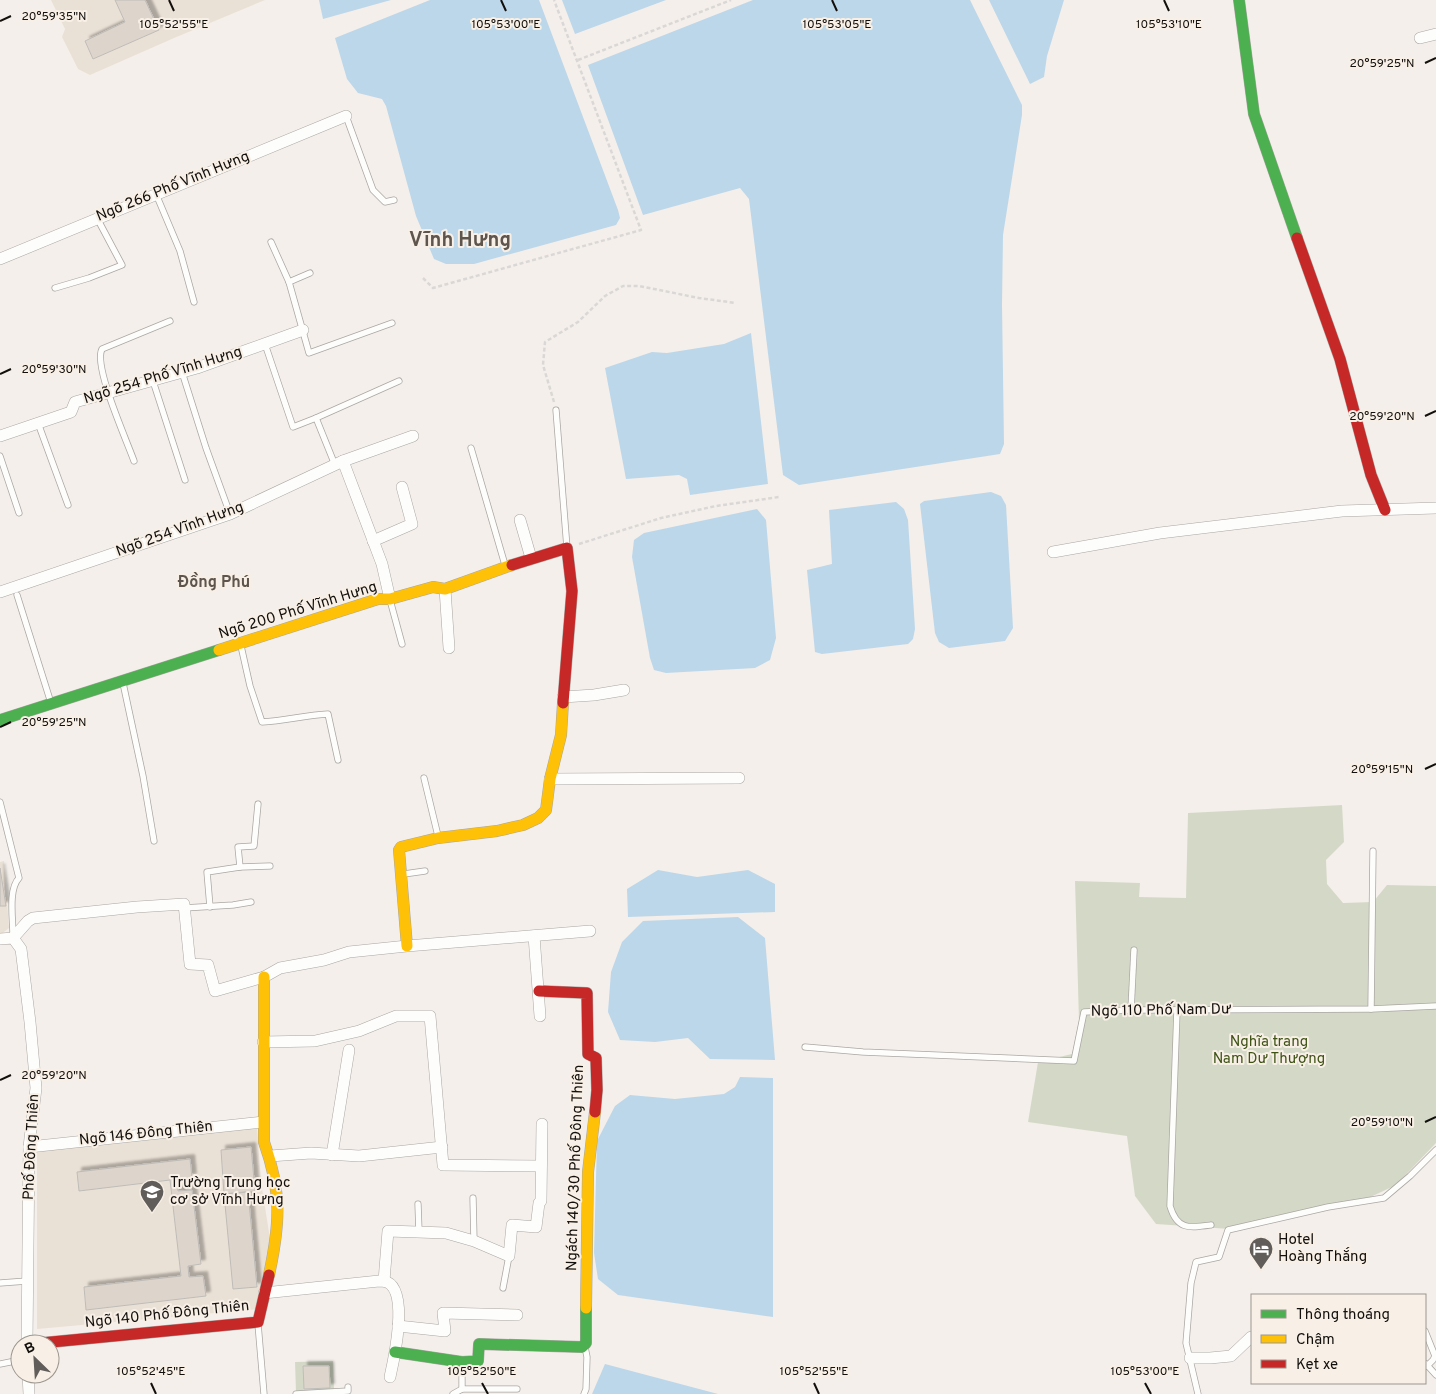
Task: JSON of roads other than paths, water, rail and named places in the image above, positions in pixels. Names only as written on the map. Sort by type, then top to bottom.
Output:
[{"type":"street","points":[[1239,0],[1254,114],[1340,359],[1371,475],[1385,510]]},
{"type":"street","points":[[1420,38],[1436,34]]},
{"type":"street","name":"Ngõ 266 Phố Vĩnh Hưng","points":[[0,259],[346,116]]},
{"type":"street","name":"Ngõ 254 Phố Vĩnh Hưng","points":[[0,436],[71,412],[75,402],[182,372],[303,330]]},
{"type":"street","name":"Ngõ 254 Vĩnh Hưng","points":[[0,592],[230,514],[339,463],[413,436]]},
{"type":"street","points":[[339,463],[382,564],[390,599]]},
{"type":"street","points":[[373,541],[412,524],[402,487]]},
{"type":"street","points":[[1053,552],[1160,533],[1342,511],[1436,508]]},
{"type":"street","points":[[520,520],[531,558]]},
{"type":"street","points":[[408,946],[401,847],[438,838],[498,831],[523,825],[538,818],[546,810],[550,779],[561,735],[572,591],[567,548]]},
{"type":"street","name":"Ngõ 200 Phố Vĩnh Hưng","points":[[0,720],[378,599],[390,599],[433,587],[445,590],[531,558],[567,548]]},
{"type":"street","points":[[445,590],[450,648]]},
{"type":"street","points":[[563,697],[594,695],[624,690]]},
{"type":"street","points":[[550,779],[739,778]]},
{"type":"street","points":[[0,939],[14,938],[28,921],[33,918],[184,904],[190,964],[208,965],[215,991],[264,977],[280,968],[324,960],[349,952],[590,931]]},
{"type":"street","points":[[534,936],[540,1016]]},
{"type":"street","name":"Phố Đông Thiên","points":[[14,938],[20,949],[30,1022],[36,1088],[29,1147],[27,1334]]},
{"type":"street","name":"Ngõ 140 Phố Đông Thiên","points":[[60,1341],[258,1322],[277,1245],[280,1202],[270,1156],[264,1142],[264,977]]},
{"type":"street","name":"Ngách 140/30 Phố Đông Thiên","points":[[539,991],[587,993],[588,1054],[596,1058],[597,1090],[588,1172],[587,1324],[585,1346]]},
{"type":"street","points":[[263,1042],[315,1041],[359,1031],[396,1016],[430,1016],[443,1164],[541,1166]]},
{"type":"street","points":[[332,1155],[349,1050]]},
{"type":"street","name":"Ngõ 146 Đông Thiên","points":[[29,1147],[263,1122]]},
{"type":"street","points":[[384,1282],[388,1231],[446,1233],[474,1241],[508,1256],[512,1225],[536,1227],[539,1203],[542,1201],[542,1124]]},
{"type":"street","points":[[270,1156],[311,1153],[359,1156],[442,1147]]},
{"type":"street","points":[[264,1293],[384,1282],[391,1285],[398,1298],[398,1326],[390,1377]]},
{"type":"street","points":[[398,1326],[445,1331],[443,1313],[517,1315]]},
{"type":"street","points":[[1190,1358],[1231,1356],[1251,1338]]},
{"type":"street","points":[[395,1352],[462,1362],[478,1361],[479,1344],[585,1346]]},
{"type":"lane","points":[[346,116],[373,190],[385,202],[394,200]]},
{"type":"lane","points":[[156,194],[180,251],[194,302]]},
{"type":"lane","points":[[55,288],[89,278],[122,265],[97,218]]},
{"type":"lane","points":[[271,242],[289,282],[309,353],[392,324]]},
{"type":"lane","points":[[289,282],[310,272]]},
{"type":"lane","points":[[134,461],[108,392],[100,366],[99,354],[102,350],[170,322]]},
{"type":"lane","points":[[264,344],[293,427],[399,381]]},
{"type":"lane","points":[[182,372],[206,448],[230,514]]},
{"type":"lane","points":[[153,381],[185,480]]},
{"type":"lane","points":[[556,410],[567,548]]},
{"type":"lane","points":[[316,418],[339,463]]},
{"type":"lane","points":[[38,423],[68,505]]},
{"type":"lane","points":[[471,448],[480,473],[505,567]]},
{"type":"lane","points":[[0,456],[19,513]]},
{"type":"lane","points":[[17,595],[51,703]]},
{"type":"lane","points":[[390,599],[402,644]]},
{"type":"lane","points":[[240,644],[250,686],[262,722],[283,721],[305,715],[328,714],[338,760]]},
{"type":"lane","points":[[122,682],[143,776],[154,841]]},
{"type":"lane","points":[[424,778],[438,838]]},
{"type":"lane","points":[[0,802],[19,878],[14,884],[13,892],[14,938]]},
{"type":"lane","points":[[240,867],[238,847],[254,846],[258,804]]},
{"type":"lane","points":[[1371,1009],[1373,851]]},
{"type":"lane","points":[[210,907],[207,872],[240,867],[270,866]]},
{"type":"lane","points":[[402,874],[425,871]]},
{"type":"lane","points":[[184,908],[251,902]]},
{"type":"lane","points":[[1131,1010],[1134,950]]},
{"type":"lane","name":"Ngõ 110 Phố Nam Dư","points":[[805,1047],[863,1052],[1074,1062],[1084,1012],[1131,1010],[1371,1009],[1436,1006]]},
{"type":"lane","points":[[1177,1010],[1170,1206],[1174,1216],[1181,1225],[1188,1227],[1210,1225]]},
{"type":"lane","points":[[1198,1394],[1186,1343],[1191,1283],[1196,1262],[1219,1257],[1228,1230],[1328,1207],[1384,1198],[1436,1150]]},
{"type":"lane","points":[[473,1198],[474,1241]]},
{"type":"lane","points":[[418,1204],[419,1232]]},
{"type":"lane","points":[[503,1288],[508,1256]]},
{"type":"lane","points":[[0,1283],[27,1281]]},
{"type":"lane","points":[[258,1322],[264,1394]]},
{"type":"lane","points":[[1426,1334],[1435,1356],[1433,1360],[1426,1364],[1436,1375]]},
{"type":"lane","points":[[584,1394],[586,1390],[587,1357],[585,1346]]},
{"type":"lane","points":[[462,1362],[462,1389]]},
{"type":"lane","points":[[296,1394],[348,1391],[348,1387]]},
{"type":"lane","points":[[453,1394],[462,1389],[517,1389]]},
{"type":"water","points":[[319,0],[391,0],[323,19]]},
{"type":"water","points":[[430,0],[539,0],[618,210],[620,218],[616,225],[474,264],[446,264],[434,259],[416,216],[386,106],[382,99],[358,93],[347,79],[335,38]]},
{"type":"water","points":[[562,0],[666,0],[575,34]]},
{"type":"water","points":[[753,0],[970,0],[1022,105],[1003,235],[1004,444],[1000,454],[799,485],[783,475],[749,199],[740,188],[643,215],[588,65]]},
{"type":"water","points":[[989,0],[1064,0],[1047,56],[1044,77],[1030,84]]},
{"type":"water","points":[[751,333],[768,484],[690,495],[687,479],[679,475],[626,479],[605,368],[652,352],[667,353],[724,344]]},
{"type":"water","points":[[991,492],[1001,496],[1006,505],[1013,628],[1005,641],[949,648],[939,642],[935,633],[920,504],[924,501]]},
{"type":"water","points":[[896,502],[904,509],[908,520],[915,629],[913,639],[908,644],[822,654],[815,652],[807,570],[832,564],[829,510]]},
{"type":"water","points":[[757,509],[766,520],[776,638],[770,660],[755,668],[666,673],[654,670],[650,658],[632,557],[634,540],[644,533]]},
{"type":"water","points":[[658,870],[697,877],[748,870],[775,884],[775,912],[628,917],[627,889]]},
{"type":"water","points":[[738,917],[765,938],[775,1060],[710,1059],[688,1038],[655,1042],[620,1040],[608,1012],[611,972],[622,942],[643,921]]},
{"type":"water","points":[[740,1077],[773,1078],[773,1317],[618,1295],[598,1279],[594,1253],[597,1141],[615,1106],[630,1095],[675,1099],[724,1094],[735,1087]]},
{"type":"water","points":[[605,1364],[718,1394],[592,1394]]},
{"type":"place","name":"Trường Trung học cơ sở Vĩnh Hưng","points":[[152,1213]]},
{"type":"place","name":"Hotel Hoàng Thắng","points":[[1261,1270]]},
{"type":"district","name":"Vĩnh Hưng","points":[[460,241]]},
{"type":"district","name":"Đồng Phú","points":[[214,583]]},
{"type":"park label","name":"Nghĩa trang Nam Dư Thượng","points":[[1269,1050]]}]
